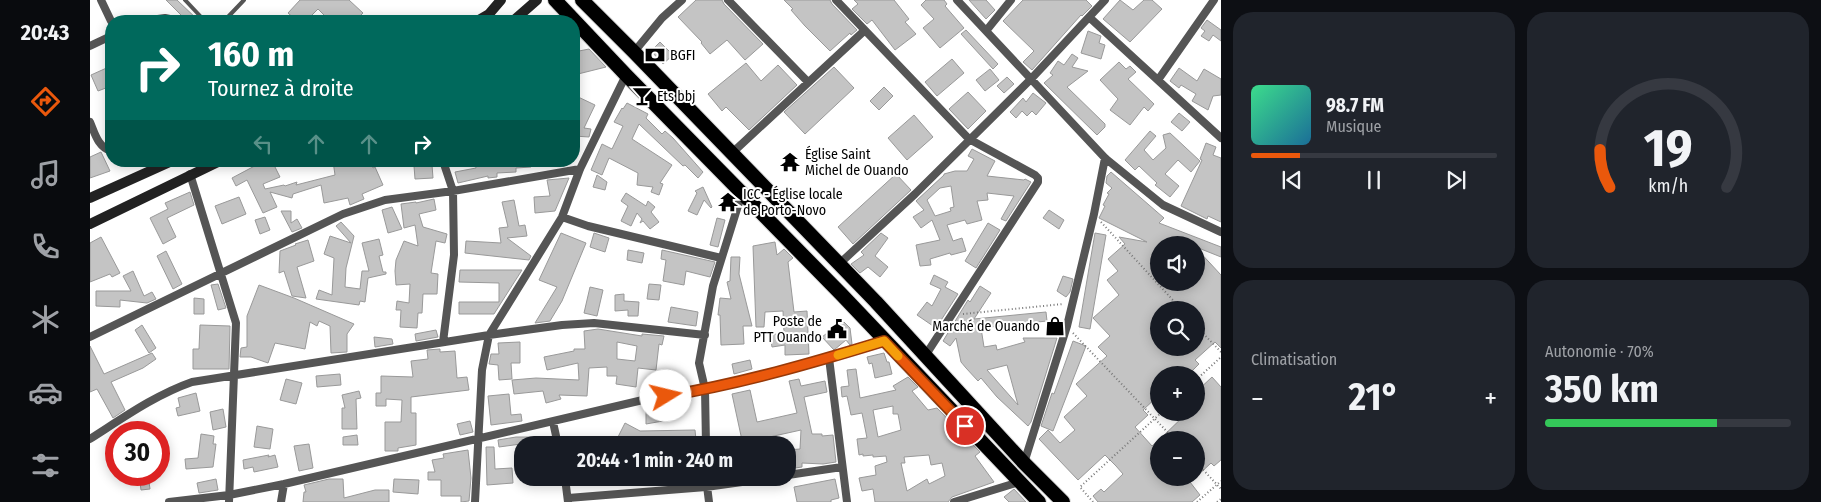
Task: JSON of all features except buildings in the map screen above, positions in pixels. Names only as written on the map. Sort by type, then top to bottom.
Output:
[{"type":"highway","points":[[555,0],[569,15]]},
{"type":"highway","points":[[582,0],[876,302],[1024,463],[1063,502]]},
{"type":"highway","points":[[580,27],[842,295],[1039,502]]},
{"type":"main road","points":[[487,15],[501,0]]},
{"type":"main road","points":[[520,15],[537,0]]},
{"type":"main road","points":[[90,198],[159,167]]},
{"type":"main road","points":[[90,224],[206,167]]},
{"type":"street","points":[[101,0],[109,15]]},
{"type":"street","points":[[634,52],[662,18],[682,0]]},
{"type":"street","points":[[728,0],[808,82]]},
{"type":"street","points":[[836,0],[969,139],[1038,178],[1038,182],[925,356]]},
{"type":"street","points":[[957,0],[1105,158],[1163,205],[1221,232]]},
{"type":"street","points":[[986,31],[1011,0]]},
{"type":"street","points":[[838,265],[915,194],[1032,79],[1105,0]]},
{"type":"street","points":[[1158,80],[1214,0]]},
{"type":"street","points":[[1089,17],[1221,138]]},
{"type":"street","points":[[732,153],[864,31]]},
{"type":"street","points":[[90,46],[105,39]]},
{"type":"street","points":[[476,502],[482,370],[489,335],[562,217],[580,169],[626,76]]},
{"type":"street","points":[[90,122],[99,143],[105,149]]},
{"type":"street","points":[[1024,463],[1067,326],[1094,214],[1105,158]]},
{"type":"street","points":[[443,342],[454,255],[453,191],[445,167]]},
{"type":"street","points":[[90,337],[363,206],[385,200],[453,191],[580,169]]},
{"type":"street","points":[[190,174],[236,323],[229,498]]},
{"type":"street","points":[[706,436],[705,389],[699,363],[713,286],[742,193]]},
{"type":"street","points":[[562,217],[577,223],[721,258]]},
{"type":"street","points":[[90,439],[174,389],[192,382],[489,335],[594,322],[705,335]]},
{"type":"street","points":[[170,502],[229,498],[647,399],[705,389],[829,358],[884,341]]},
{"type":"street","points":[[829,358],[847,502]]},
{"type":"street","points":[[553,422],[556,436]]},
{"type":"street","points":[[796,474],[842,467]]},
{"type":"street","points":[[954,502],[1019,482]]},
{"type":"street","points":[[281,502],[284,484]]},
{"type":"street","points":[[566,486],[568,500],[713,486]]},
{"type":"street","points":[[706,487],[709,502]]},
{"type":"lane","points":[[185,0],[199,15]]},
{"type":"lane","points":[[230,15],[244,0]]},
{"type":"path","points":[[1094,214],[1174,301]]},
{"type":"path","points":[[953,314],[1072,303]]},
{"type":"path","points":[[1067,326],[1150,414]]},
{"type":"path","points":[[1205,335],[1221,352]]},
{"type":"path","points":[[1205,372],[1221,357]]},
{"type":"path","points":[[1094,502],[1080,487],[1153,421]]},
{"type":"path","points":[[1157,421],[1166,431]]},
{"type":"path","points":[[1205,471],[1221,489]]},
{"type":"path","points":[[1197,502],[1221,481]]},
{"type":"path","points":[[1217,502],[1221,499]]},
{"type":"slow traffic","points":[[838,355],[884,341],[898,356]]},
{"type":"place","name":"BGFI","points":[[655,55]]},
{"type":"place","name":"Ets bbj","points":[[642,96]]},
{"type":"place","name":"Église Saint Michel de Ouando","points":[[790,162]]},
{"type":"place","name":"ICC - Église locale de Porto-Novo","points":[[728,202]]},
{"type":"place","name":"Marché de Ouando","points":[[1055,326]]},
{"type":"place","name":"Poste de PTT Ouando","points":[[837,329]]},
{"type":"route","points":[[666,396],[705,389],[829,358],[884,341],[965,426]]}]
